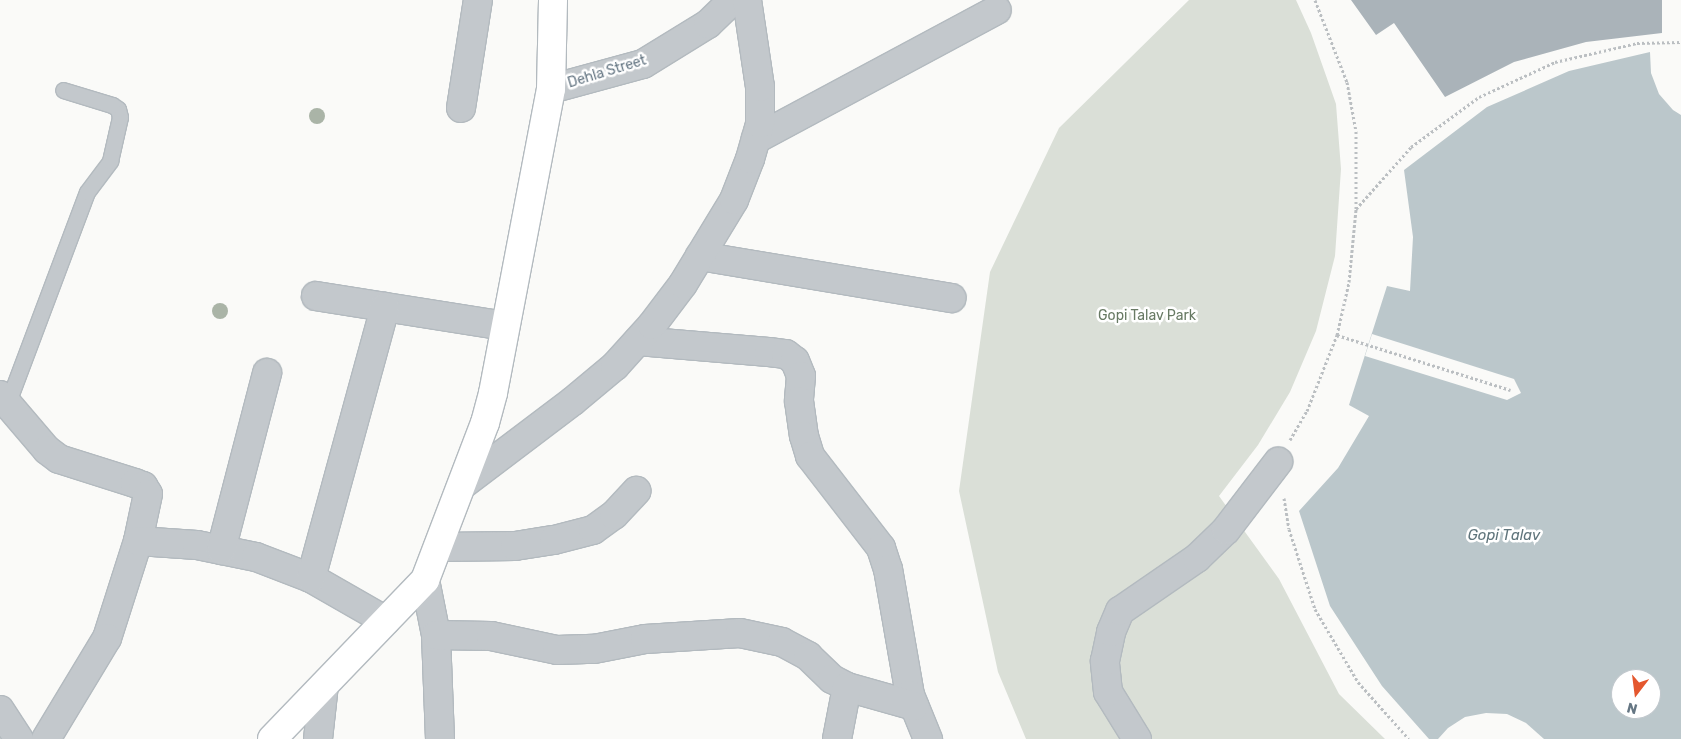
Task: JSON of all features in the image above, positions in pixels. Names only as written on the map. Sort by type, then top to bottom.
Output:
[{"type":"street","points":[[461,108],[478,0]]},
{"type":"street","points":[[272,739],[425,580],[462,485],[485,423],[493,393],[551,89],[553,0]]},
{"type":"street","name":"Dehla Street","points":[[551,89],[643,64],[708,12],[733,0]]},
{"type":"street","points":[[462,485],[573,401],[615,366],[638,341],[684,284],[734,200],[750,159],[760,122],[760,87],[746,0]]},
{"type":"street","points":[[756,139],[997,10]]},
{"type":"street","points":[[700,256],[952,298]]},
{"type":"street","points":[[316,296],[505,326]]},
{"type":"street","points":[[311,578],[385,307]]},
{"type":"street","points":[[638,341],[786,354],[795,361],[800,376],[799,401],[804,436],[810,456],[881,548],[888,569],[910,695],[928,739]]},
{"type":"street","points":[[221,550],[267,374]]},
{"type":"street","points":[[4,399],[47,450],[59,460],[143,486],[148,494],[138,541],[107,638],[46,739]]},
{"type":"street","points":[[1137,739],[1108,692],[1105,661],[1111,632],[1120,611],[1202,552],[1226,530],[1278,462]]},
{"type":"street","points":[[438,547],[515,546],[554,540],[593,530],[614,514],[636,491]]},
{"type":"street","points":[[138,541],[197,545],[256,557],[311,578],[386,621]]},
{"type":"street","points":[[425,580],[436,635],[440,739]]},
{"type":"street","points":[[436,635],[491,636],[557,650],[594,649],[645,640],[740,634],[782,642],[808,656],[832,680],[847,687],[914,706]]},
{"type":"street","points":[[318,739],[324,685]]},
{"type":"street","points":[[838,739],[847,687]]},
{"type":"street","points":[[0,710],[19,739]]},
{"type":"lane","points":[[4,399],[87,192],[110,161],[120,117],[118,108],[112,105],[63,90]]},
{"type":"path","points":[[1315,0],[1347,82],[1356,131],[1356,210],[1349,282],[1337,336],[1307,411],[1278,462],[1289,529],[1316,609],[1358,682],[1409,739]]},
{"type":"path","points":[[1356,210],[1411,147],[1479,97],[1555,62],[1637,43],[1681,42]]},
{"type":"path","points":[[1337,336],[1510,390]]},
{"type":"green space","name":"Gopi Talav Park","points":[[1189,0],[1296,0],[1311,33],[1336,104],[1341,169],[1335,256],[1316,331],[1290,392],[1258,445],[1219,496],[1279,579],[1339,694],[1385,739],[1026,739],[998,672],[959,491],[990,272],[1059,128]]},
{"type":"water","name":"Gopi Talav","points":[[1650,52],[1651,73],[1659,94],[1673,110],[1681,115],[1681,739],[1544,739],[1526,723],[1507,714],[1486,713],[1465,717],[1448,728],[1438,739],[1429,739],[1382,686],[1330,606],[1299,511],[1338,468],[1369,416],[1349,405],[1387,286],[1410,291],[1413,237],[1404,170],[1487,107],[1569,71]]},
{"type":"pier","points":[[1372,334],[1514,379],[1521,393],[1507,400],[1365,356]]},
{"type":"building","points":[[1351,0],[1662,0],[1662,33],[1586,42],[1514,62],[1445,97],[1394,23],[1376,35]]}]
